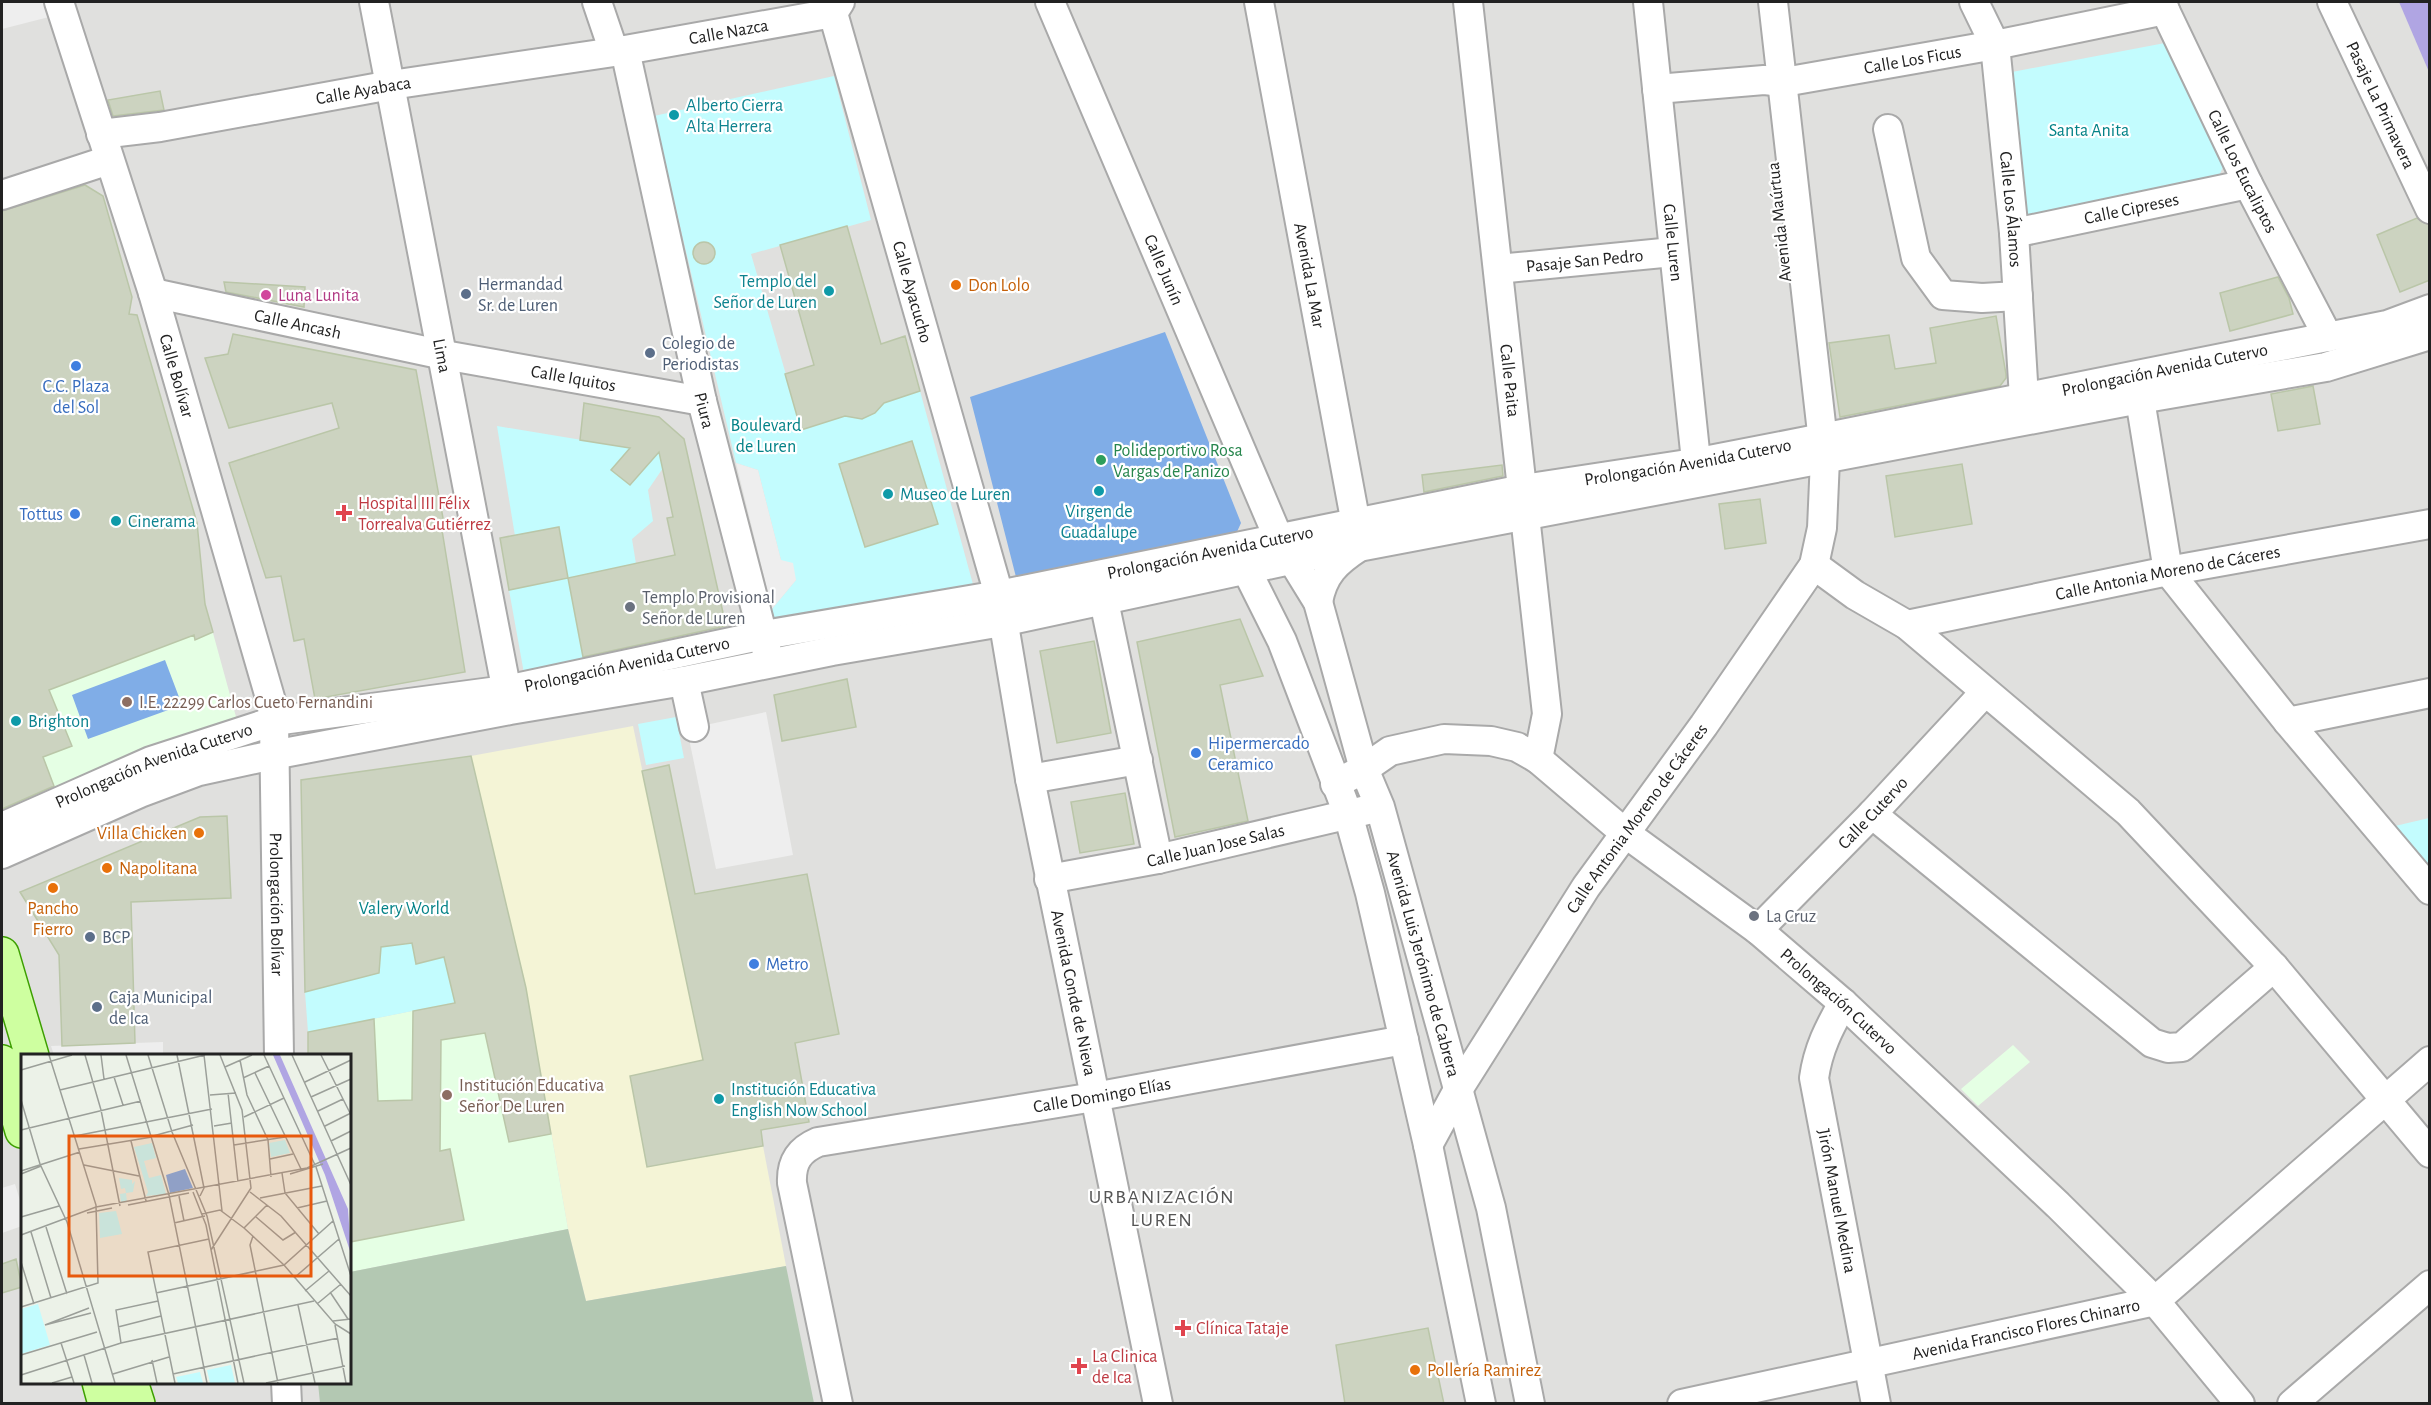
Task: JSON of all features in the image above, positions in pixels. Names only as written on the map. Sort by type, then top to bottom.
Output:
[{"type":"main road","points":[[2,954],[31,1054]]},
{"type":"main road","points":[[2,1062],[21,1128]]},
{"type":"main road","points":[[99,1384],[105,1404]]},
{"type":"main road","points":[[131,1384],[138,1404]]},
{"type":"street","name":"Calle Bolívar","points":[[59,2],[153,293],[227,544],[274,721],[273,755]]},
{"type":"street","name":"Lima","points":[[374,2],[444,355],[508,700]]},
{"type":"street","name":"Piura","points":[[597,2],[619,51],[702,401],[764,635],[769,664]]},
{"type":"street","name":"Calle Junín","points":[[1050,2],[1284,548]]},
{"type":"street","name":"Avenida La Mar","points":[[1259,2],[1358,536]]},
{"type":"street","name":"Calle Paita","points":[[1468,2],[1547,714],[1538,759]]},
{"type":"street","name":"Calle Luren","points":[[1648,2],[1696,473]]},
{"type":"street","name":"Avenida Maúrtua","points":[[1753,2],[1774,81]]},
{"type":"street","name":"Avenida Maúrtua","points":[[1773,2],[1774,81],[1814,450]]},
{"type":"street","name":"Calle Los Álamos","points":[[1974,2],[1995,45],[2014,233],[2026,410]]},
{"type":"street","name":"Pasaje La Primavera","points":[[2332,2],[2430,209]]},
{"type":"street","name":"Calle Los Ficus","points":[[1657,89],[1774,81],[1995,45],[2163,6]]},
{"type":"street","name":"Calle Los Eucaliptos","points":[[2163,6],[2248,184],[2328,337]]},
{"type":"street","name":"Calle Nazca","points":[[619,51],[836,7]]},
{"type":"street","name":"Calle Ayacucho","points":[[836,7],[998,600]]},
{"type":"street","name":"Calle Ayabaca","points":[[2,195],[105,147],[160,127],[391,85],[619,51]]},
{"type":"street","points":[[1888,129],[1916,258],[1943,295],[1982,298],[2018,296]]},
{"type":"street","name":"Calle Cipreses","points":[[2014,233],[2248,184]]},
{"type":"street","name":"Pasaje San Pedro","points":[[1498,269],[1673,252]]},
{"type":"street","name":"Calle Ancash","points":[[153,293],[444,355]]},
{"type":"street","name":"Prolongación Avenida Cutervo","points":[[2,854],[140,793],[199,771],[508,700],[764,635],[998,600],[1358,536],[1524,502],[1696,473],[2026,410],[2138,388],[2328,337],[2387,325],[2430,309]]},
{"type":"street","name":"Prolongación Avenida Cutervo","points":[[2138,388],[2326,367],[2430,335]]},
{"type":"street","name":"Calle Iquitos","points":[[444,355],[702,401]]},
{"type":"street","points":[[2138,388],[2169,571],[2288,722],[2430,890]]},
{"type":"street","name":"Calle Antonia Moreno de Cáceres","points":[[1428,1145],[1459,1088],[1586,887],[1704,725],[1814,565],[1822,528],[1823,487],[1814,450]]},
{"type":"street","name":"Calle Antonia Moreno de Cáceres","points":[[1907,625],[2169,571],[2430,524]]},
{"type":"street","points":[[1318,602],[1325,577],[1358,536]]},
{"type":"street","name":"Prolongación Avenida Cutervo","points":[[2,827],[151,761],[274,721],[508,700],[684,681],[769,664],[998,600],[1104,601],[1246,569],[1284,548]]},
{"type":"street","name":"Avenida Luis Jerónimo de Cabrera","points":[[1284,548],[1318,602],[1364,769],[1380,807],[1491,1208],[1530,1404]]},
{"type":"street","points":[[1814,565],[1855,595],[1907,625],[1984,693],[2128,812],[2274,967],[2430,1153]]},
{"type":"street","name":"Avenida Luis Jerónimo de Cabrera","points":[[1246,569],[1282,641],[1348,814],[1370,893],[1428,1145],[1481,1404]]},
{"type":"street","name":"Avenida Conde de Nieva","points":[[998,600],[1029,779],[1158,1404]]},
{"type":"street","points":[[1104,601],[1158,859]]},
{"type":"street","points":[[684,681],[694,727]]},
{"type":"street","name":"Calle Cutervo","points":[[1758,930],[1872,814],[1984,693]]},
{"type":"street","points":[[2288,722],[2430,693]]},
{"type":"street","name":"Prolongación Cutervo","points":[[1335,784],[1364,769],[1390,751],[1444,739],[1491,741],[1517,747],[1538,759],[1626,832],[1758,930],[1843,1003],[2058,1205],[2155,1301],[2240,1404]]},
{"type":"street","name":"Prolongación Bolívar","points":[[273,755],[279,1054]]},
{"type":"street","points":[[1029,779],[1138,760]]},
{"type":"street","name":"Calle Juan Jose Salas","points":[[1049,879],[1158,859],[1380,807]]},
{"type":"street","points":[[1872,814],[2152,1043],[2169,1048],[2182,1047],[2274,967]]},
{"type":"street","name":"Jirón Manuel Medina","points":[[1843,1003],[1822,1043],[1814,1077],[1876,1404]]},
{"type":"street","name":"Calle Domingo Elías","points":[[838,1404],[792,1183],[794,1162],[800,1153],[818,1142],[1094,1097],[1404,1041]]},
{"type":"street","name":"Avenida Francisco Flores Chinarro","points":[[1682,1404],[2155,1301],[2430,1061]]},
{"type":"street","points":[[2292,1404],[2430,1285]]},
{"type":"street","points":[[286,1384],[287,1404]]},
{"type":"shaded area","points":[[2,2],[2429,2],[2429,1403],[2,1404]]},
{"type":"shaded area","points":[[2,2],[44,2],[49,17],[2,29]]},
{"type":"shaded area","points":[[2399,2],[2429,2],[2429,72]]},
{"type":"shaded area","name":"Polideportivo Rosa Vargas de Panizo","points":[[1165,332],[1241,523],[1231,545],[1031,585],[1016,577],[970,397]]},
{"type":"shaded area","points":[[736,463],[758,470],[781,560],[793,563],[796,580],[772,609]]},
{"type":"shaded area","name":"I.E. 22299 Carlos Cueto Fernandini","points":[[205,604],[238,724],[58,796],[14,680]]},
{"type":"shaded area","points":[[165,660],[182,705],[88,739],[72,695]]},
{"type":"shaded area","points":[[766,712],[793,855],[716,869],[687,729]]},
{"type":"shaded area","points":[[633,726],[703,1060],[630,1076],[647,1167],[763,1146],[786,1266],[586,1301],[568,1229],[526,988],[471,756]]},
{"type":"shaded area","name":"Institución Educativa Señor De Luren","points":[[526,988],[568,1229],[351,1272],[351,1054],[308,1054],[308,1032]]},
{"type":"shaded area","points":[[163,1042],[163,1054],[54,1054],[51,1046]]},
{"type":"shaded area","points":[[2013,1045],[2030,1062],[1978,1106],[1961,1089]]},
{"type":"shaded area","points":[[15,1184],[21,1204],[21,1226],[2,1233],[2,1188]]},
{"type":"shaded area","points":[[568,1229],[586,1301],[786,1266],[814,1403],[320,1403],[318,1384],[351,1384],[351,1272]]},
{"type":"green space","name":"Santa Anita","points":[[2165,43],[2223,167],[2219,176],[2026,215],[2007,73]]},
{"type":"green space","name":"Boulevard de Luren","points":[[834,76],[871,220],[751,254],[802,430],[845,416],[862,419],[875,413],[884,403],[920,391],[974,588],[775,621],[772,609],[796,580],[781,560],[758,470],[736,463],[654,116]],"holes":[[[912,441],[865,547],[839,464]]]},
{"type":"green space","points":[[497,426],[630,448],[630,484],[659,452],[663,468],[648,490],[653,521],[632,539],[636,564],[568,578],[559,528],[515,536]]},
{"type":"green space","points":[[568,578],[585,667],[525,679],[509,590]]},
{"type":"green space","points":[[676,717],[684,758],[646,765],[638,724]]},
{"type":"green space","name":"Valery World","points":[[471,756],[526,988],[308,1032],[305,992],[301,781]]},
{"type":"green space","points":[[2429,818],[2429,866],[2395,826]]},
{"type":"building","points":[[160,91],[164,110],[113,116],[108,100]]},
{"type":"building","name":"C.C. Plaza del Sol","points":[[85,185],[103,196],[132,297],[129,314],[137,315],[197,523],[205,604],[213,632],[195,640],[194,635],[49,690],[72,746],[43,757],[54,786],[2,809],[2,211]]},
{"type":"building","points":[[2417,218],[2430,225],[2430,280],[2400,292],[2377,235]]},
{"type":"building","name":"Templo del Señor de Luren","points":[[847,226],[881,344],[905,336],[920,391],[884,403],[875,413],[862,419],[845,416],[801,430],[785,374],[814,365],[780,245]]},
{"type":"building","points":[[704,242],[712,245],[715,253],[712,261],[704,264],[696,261],[693,253],[696,245]]},
{"type":"building","points":[[2278,277],[2289,298],[2293,314],[2230,331],[2220,293]]},
{"type":"building","name":"Luna Lunita","points":[[224,282],[305,287],[304,307],[226,292]]},
{"type":"building","points":[[1996,316],[2006,374],[2000,386],[1840,417],[1829,343],[1889,335],[1895,369],[1936,363],[1930,328]]},
{"type":"building","name":"Hospital III Félix Torrealva Gutiérrez","points":[[233,334],[416,370],[445,529],[442,530],[465,672],[315,699],[304,639],[294,641],[281,576],[266,578],[229,463],[339,428],[332,403],[229,428],[205,358],[228,354]]},
{"type":"building","points":[[2313,386],[2320,424],[2278,431],[2271,394]]},
{"type":"building","points":[[584,403],[659,417],[684,439],[726,626],[583,657],[568,578],[675,555],[667,518],[673,517],[659,452],[630,485],[611,470],[630,448],[580,440]]},
{"type":"building","name":"Museo de Luren","points":[[912,441],[938,524],[865,547],[839,464]]},
{"type":"building","points":[[1962,464],[1972,524],[1895,537],[1886,476]]},
{"type":"building","points":[[1502,465],[1503,476],[1424,492],[1422,475]]},
{"type":"building","points":[[1760,499],[1766,543],[1725,549],[1719,504]]},
{"type":"building","points":[[559,527],[568,578],[509,590],[500,538]]},
{"type":"building","name":"Hipermercado Ceramico","points":[[1240,619],[1263,676],[1220,685],[1248,821],[1175,837],[1137,642]]},
{"type":"building","points":[[1094,641],[1111,733],[1057,743],[1040,651]]},
{"type":"building","points":[[847,679],[856,727],[782,741],[774,695]]},
{"type":"building","name":"Valery World","points":[[471,756],[526,988],[551,1134],[509,1142],[485,1033],[441,1040],[440,1151],[450,1149],[464,1220],[351,1242],[351,1054],[308,1054],[308,1032],[374,1019],[378,1101],[412,1100],[413,1011],[455,1003],[444,957],[416,964],[412,943],[381,947],[379,973],[305,992],[301,780]]},
{"type":"building","name":"Metro","points":[[669,765],[695,894],[807,874],[839,1034],[795,1043],[809,1122],[761,1130],[763,1146],[647,1167],[630,1076],[703,1060],[642,771]]},
{"type":"building","points":[[1125,793],[1134,844],[1080,853],[1071,802]]},
{"type":"building","points":[[227,816],[231,898],[131,902],[135,1043],[62,1046],[59,955],[20,892],[200,817]]},
{"type":"building","points":[[16,1259],[21,1287],[2,1293],[2,1264]]},
{"type":"building","points":[[1428,1328],[1444,1404],[1345,1404],[1336,1345]]},
{"type":"place","name":"Alberto Cierra Alta Herrera","points":[[674,115]]},
{"type":"place","name":"Don Lolo","points":[[956,285]]},
{"type":"place","name":"Templo del Señor de Luren","points":[[829,291]]},
{"type":"place","name":"Hermandad Sr. de Luren","points":[[466,294]]},
{"type":"place","name":"Luna Lunita","points":[[266,295]]},
{"type":"place","name":"Colegio de Periodistas","points":[[650,353]]},
{"type":"place","name":"C.C. Plaza del Sol","points":[[76,366]]},
{"type":"place","name":"Polideportivo Rosa Vargas de Panizo","points":[[1101,460]]},
{"type":"place","name":"Virgen de Guadalupe","points":[[1099,491]]},
{"type":"place","name":"Museo de Luren","points":[[888,494]]},
{"type":"place","name":"Hospital III Félix Torrealva Gutiérrez","points":[[344,513]]},
{"type":"place","name":"Tottus","points":[[75,514]]},
{"type":"place","name":"Cinerama","points":[[116,521]]},
{"type":"place","name":"Templo Provisional Señor de Luren","points":[[630,607]]},
{"type":"place","name":"I.E. 22299 Carlos Cueto Fernandini","points":[[127,702]]},
{"type":"place","name":"Brighton","points":[[16,721]]},
{"type":"place","name":"Hipermercado Ceramico","points":[[1196,753]]},
{"type":"place","name":"Villa Chicken","points":[[199,833]]},
{"type":"place","name":"Napolitana","points":[[107,868]]},
{"type":"place","name":"Pancho Fierro","points":[[53,888]]},
{"type":"place","name":"La Cruz","points":[[1754,916]]},
{"type":"place","name":"BCP","points":[[90,937]]},
{"type":"place","name":"Metro","points":[[754,964]]},
{"type":"place","name":"Caja Municipal de Ica","points":[[97,1007]]},
{"type":"place","name":"Institución Educativa Señor De Luren","points":[[447,1095]]},
{"type":"place","name":"Institución Educativa English Now School","points":[[719,1099]]},
{"type":"place","name":"Clínica Tataje","points":[[1183,1328]]},
{"type":"place","name":"La Clinica de Ica","points":[[1079,1366]]},
{"type":"place","name":"Pollería Ramirez","points":[[1415,1370]]},
{"type":"district","name":"URBANIZACIÓN LUREN","points":[[1162,1208]]}]
